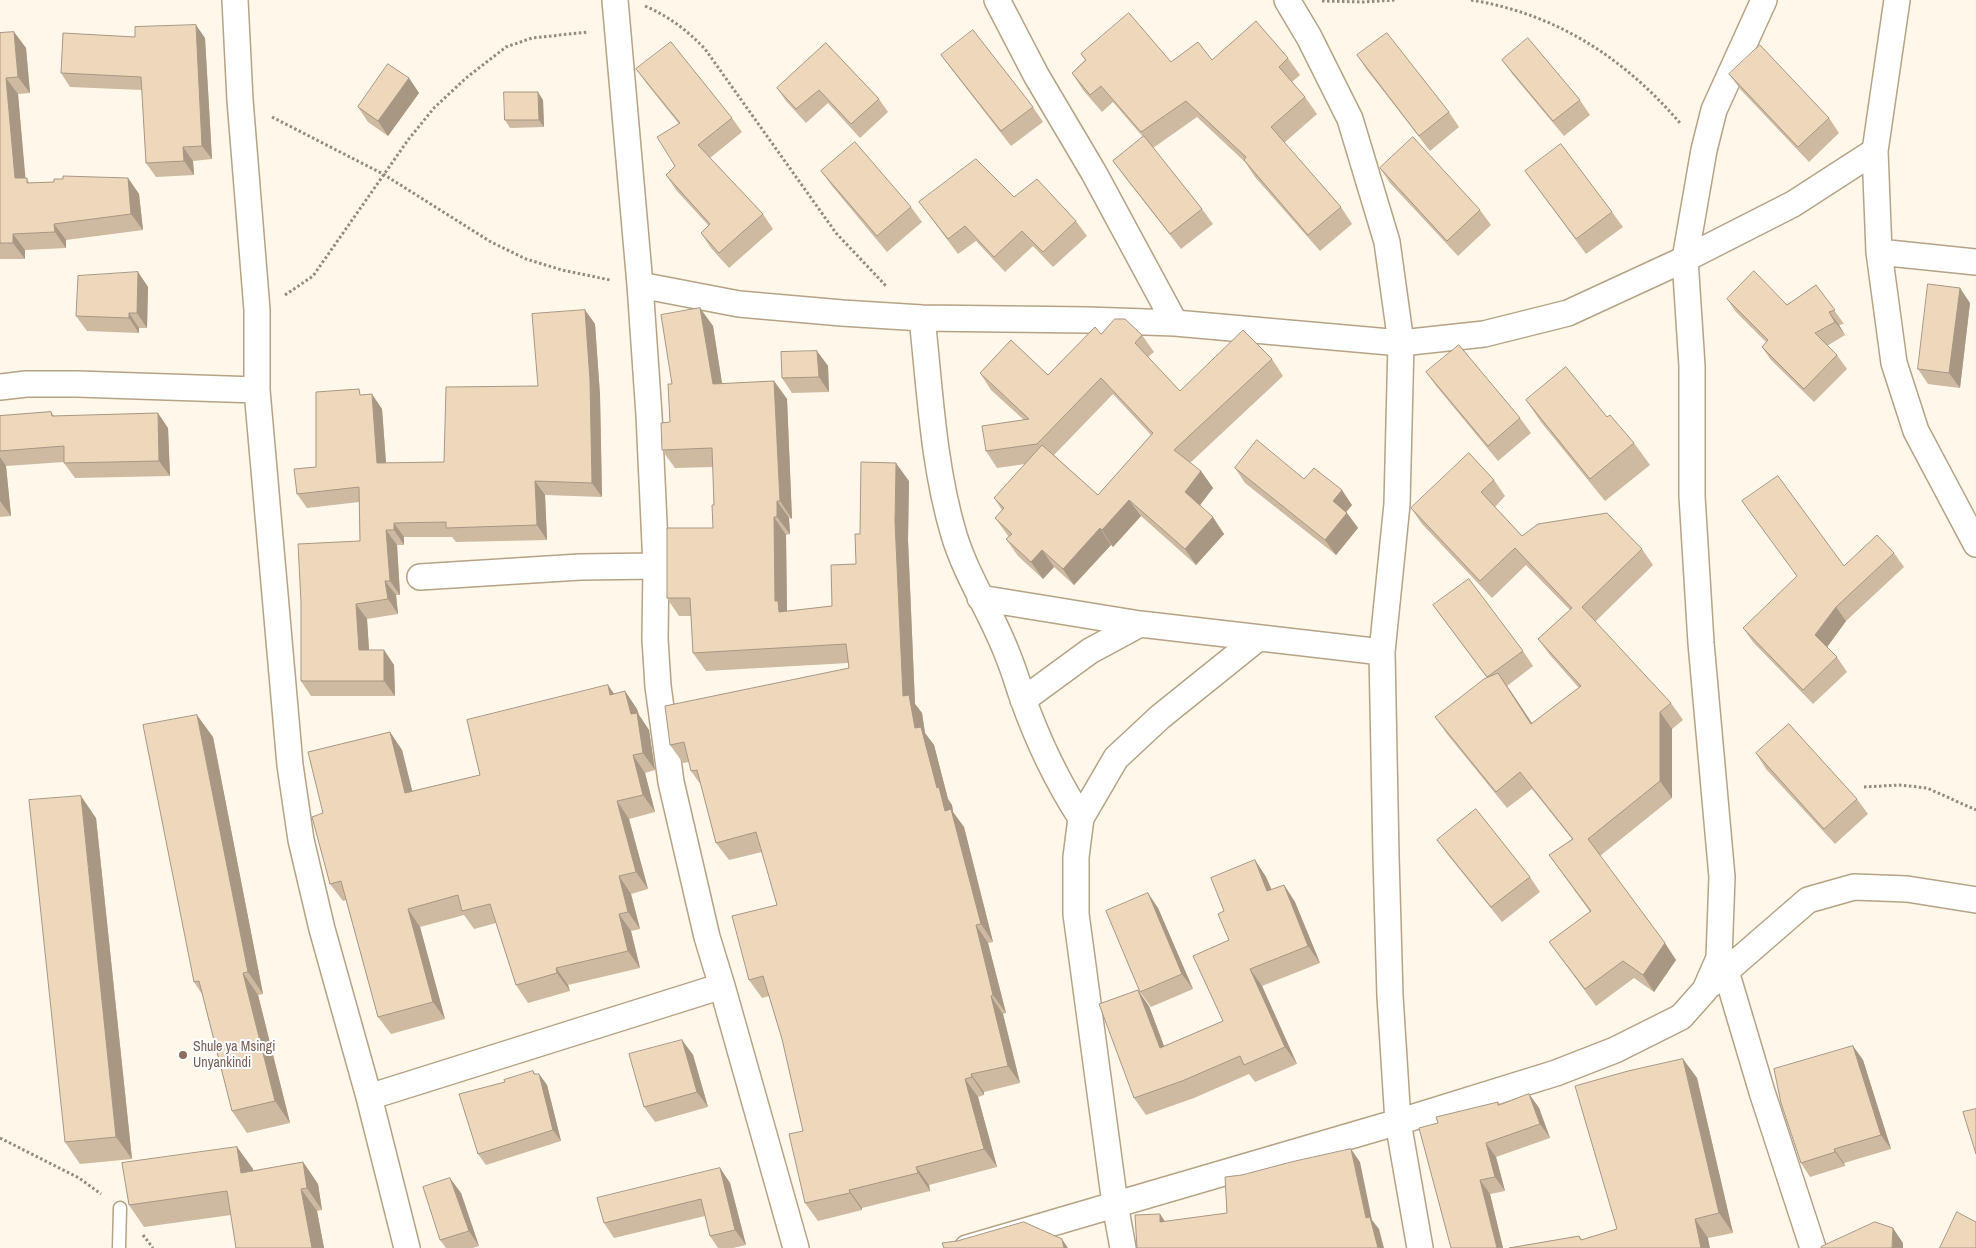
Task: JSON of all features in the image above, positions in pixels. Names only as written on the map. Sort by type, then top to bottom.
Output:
[{"type":"street","points":[[235,0],[240,100],[257,310],[257,390],[290,765],[298,821],[322,929],[369,1097],[407,1248]]},
{"type":"street","points":[[997,0],[1036,76],[1094,173],[1175,323]]},
{"type":"street","points":[[1287,0],[1350,120],[1386,242],[1401,343],[1397,504],[1382,652],[1390,996],[1398,1122],[1420,1248]]},
{"type":"street","points":[[1705,990],[1719,958],[1722,877],[1701,643],[1692,496],[1692,366],[1685,259],[1704,150],[1714,110],[1764,0]]},
{"type":"street","points":[[1897,0],[1875,152],[1879,252],[1894,363],[1914,423],[1976,544]]},
{"type":"street","points":[[627,2],[618,28],[640,285],[656,566],[655,639],[658,686],[671,782],[707,937],[796,1248]]},
{"type":"street","points":[[640,285],[739,304],[922,318],[1175,323],[1401,343],[1484,334],[1568,313],[1685,259],[1793,204],[1875,152]]},
{"type":"street","points":[[1879,252],[1976,262]]},
{"type":"street","points":[[922,318],[938,463],[954,536],[980,598],[1008,654],[1023,700],[1063,790],[1081,818]]},
{"type":"street","points":[[0,387],[26,384],[68,384],[257,390]]},
{"type":"street","points":[[420,577],[580,567],[656,566]]},
{"type":"street","points":[[980,598],[1140,624],[1382,652]]},
{"type":"street","points":[[1023,700],[1090,650],[1140,624]]},
{"type":"street","points":[[1123,1248],[1115,1204],[1076,914],[1076,857],[1081,818],[1116,758],[1160,717],[1257,639]]},
{"type":"street","points":[[967,1248],[1398,1122],[1556,1073],[1615,1050],[1680,1017],[1705,990],[1808,900],[1854,887],[1907,889],[1976,900]]},
{"type":"street","points":[[1726,971],[1762,1092],[1813,1248]]},
{"type":"street","points":[[369,1097],[722,986]]},
{"type":"lane","points":[[119,1248],[120,1208]]},
{"type":"path","points":[[1287,0],[1363,2],[1396,0]]},
{"type":"path","points":[[1471,0],[1498,4],[1539,19],[1591,44],[1632,73],[1704,150]]},
{"type":"path","points":[[627,2],[660,13],[689,32],[705,49],[836,233],[886,287]]},
{"type":"path","points":[[257,310],[294,290],[313,276],[328,257],[383,174],[434,108],[466,78],[506,47],[532,38],[618,28]]},
{"type":"path","points":[[240,100],[383,174],[492,242],[526,259],[570,272],[640,285]]},
{"type":"path","points":[[1864,787],[1898,785],[1927,788],[1976,810]]},
{"type":"path","points":[[0,1138],[79,1178],[120,1208],[153,1248]]},
{"type":"building","points":[[1129,13],[1171,62],[1198,42],[1212,60],[1256,21],[1288,58],[1279,67],[1305,97],[1271,127],[1341,207],[1308,235],[1244,160],[1246,157],[1186,101],[1141,132],[1101,86],[1090,95],[1072,73],[1086,60],[1081,54]]},
{"type":"building","points":[[196,25],[202,146],[183,147],[184,161],[146,163],[141,77],[61,73],[63,33],[135,37],[135,27]]},
{"type":"building","points":[[973,30],[1033,107],[1001,131],[941,55]]},
{"type":"building","points":[[14,32],[18,77],[6,78],[15,178],[27,178],[27,183],[54,182],[54,179],[63,179],[63,176],[128,178],[131,214],[54,224],[55,232],[13,234],[13,243],[0,243],[0,33]]},
{"type":"building","points":[[1387,33],[1449,112],[1419,136],[1357,55]]},
{"type":"building","points":[[1528,38],[1580,100],[1553,121],[1502,60]]},
{"type":"building","points":[[671,42],[732,118],[698,145],[763,214],[719,253],[701,233],[710,224],[666,175],[675,166],[657,137],[680,123],[636,69]]},
{"type":"building","points":[[826,43],[879,99],[851,124],[819,90],[796,109],[777,88]]},
{"type":"building","points":[[1760,45],[1829,118],[1798,147],[1729,74]]},
{"type":"building","points":[[388,64],[409,78],[378,121],[358,107]]},
{"type":"building","points":[[504,92],[538,92],[539,120],[505,120]]},
{"type":"building","points":[[1144,136],[1202,209],[1170,234],[1113,161]]},
{"type":"building","points":[[1413,137],[1480,210],[1447,241],[1380,168]]},
{"type":"building","points":[[855,142],[911,207],[877,236],[821,171]]},
{"type":"building","points":[[1561,144],[1612,212],[1576,239],[1525,171]]},
{"type":"building","points":[[976,159],[1014,197],[1037,179],[1076,221],[1043,252],[1022,231],[994,257],[965,226],[948,239],[919,202]]},
{"type":"building","points":[[1754,271],[1787,305],[1816,285],[1835,310],[1829,312],[1835,322],[1815,333],[1837,355],[1804,389],[1762,347],[1768,340],[1727,299]]},
{"type":"building","points":[[138,272],[137,313],[129,313],[129,318],[76,316],[78,276]]},
{"type":"building","points":[[1928,284],[1960,288],[1949,373],[1918,369]]},
{"type":"building","points":[[700,308],[713,384],[774,381],[780,501],[777,501],[777,517],[774,517],[775,601],[778,601],[779,612],[832,606],[831,565],[856,564],[855,534],[860,534],[861,462],[896,463],[895,522],[903,696],[909,695],[915,728],[921,727],[945,811],[951,809],[981,924],[976,925],[1008,1066],[971,1074],[972,1077],[965,1079],[984,1149],[916,1167],[918,1173],[849,1190],[850,1193],[805,1203],[789,1134],[803,1131],[782,1039],[763,976],[749,980],[732,916],[777,905],[756,832],[716,843],[697,770],[691,771],[684,742],[670,745],[665,706],[849,668],[846,644],[693,653],[690,598],[667,598],[667,528],[713,528],[712,505],[714,505],[712,448],[662,450],[661,423],[670,422],[668,384],[672,384],[661,315]]},
{"type":"building","points":[[585,310],[590,380],[592,483],[535,481],[537,525],[446,528],[446,522],[394,523],[394,530],[386,530],[390,581],[385,581],[388,599],[356,604],[359,650],[384,650],[384,681],[301,681],[301,602],[298,544],[360,541],[359,487],[297,494],[294,469],[316,467],[316,392],[359,389],[360,395],[372,394],[377,463],[444,462],[446,387],[538,386],[532,314]]},
{"type":"building","points":[[1115,319],[1125,319],[1142,335],[1135,343],[1180,391],[1243,330],[1272,359],[1174,450],[1201,471],[1185,492],[1213,517],[1185,549],[1129,500],[1102,530],[1100,528],[1063,569],[1042,550],[1031,562],[1006,539],[1012,534],[995,518],[1004,508],[994,498],[1042,445],[1098,495],[1153,433],[1101,378],[1037,444],[986,451],[982,426],[1029,419],[980,373],[1011,340],[1048,375],[1095,327],[1101,334]]},
{"type":"building","points":[[1459,345],[1520,418],[1488,446],[1426,372]]},
{"type":"building","points":[[817,351],[819,377],[782,378],[781,352]]},
{"type":"building","points":[[1566,367],[1607,417],[1610,415],[1634,443],[1590,479],[1526,400]]},
{"type":"building","points":[[51,412],[52,416],[158,413],[159,461],[64,463],[64,446],[0,451],[0,416]]},
{"type":"building","points":[[1257,440],[1304,479],[1314,468],[1342,490],[1333,501],[1347,513],[1325,540],[1235,468]]},
{"type":"building","points":[[1469,453],[1494,480],[1481,492],[1522,536],[1538,524],[1607,513],[1642,549],[1582,607],[1671,703],[1660,712],[1660,781],[1588,839],[1665,943],[1643,975],[1623,961],[1585,989],[1549,942],[1591,911],[1549,855],[1573,839],[1520,772],[1496,792],[1435,717],[1484,679],[1498,673],[1531,724],[1581,686],[1538,639],[1572,608],[1515,548],[1480,581],[1411,508]]},
{"type":"building","points":[[1778,476],[1844,566],[1877,535],[1894,553],[1836,607],[1815,635],[1837,657],[1803,690],[1743,628],[1797,576],[1742,501]]},
{"type":"building","points":[[1469,579],[1523,651],[1487,677],[1433,605]]},
{"type":"building","points":[[608,685],[610,695],[625,691],[631,714],[637,713],[643,753],[633,755],[643,795],[617,801],[636,872],[619,876],[628,912],[619,914],[628,951],[556,968],[557,973],[516,985],[490,904],[462,911],[458,895],[408,909],[433,1002],[378,1017],[341,881],[330,884],[312,817],[323,813],[308,752],[390,732],[405,793],[480,775],[467,720]]},
{"type":"building","points":[[197,715],[248,972],[243,973],[275,1101],[232,1111],[199,981],[194,982],[143,725]]},
{"type":"building","points":[[1789,724],[1857,799],[1824,829],[1756,753]]},
{"type":"building","points":[[81,796],[116,1137],[65,1142],[29,800]]},
{"type":"building","points":[[1476,809],[1530,877],[1491,907],[1437,840]]},
{"type":"building","points":[[1255,860],[1267,891],[1284,885],[1308,946],[1250,969],[1285,1047],[1244,1065],[1240,1056],[1182,1081],[1134,1098],[1099,1004],[1138,990],[1160,1048],[1223,1021],[1193,956],[1229,940],[1218,914],[1224,911],[1211,878]]},
{"type":"building","points":[[1148,893],[1182,974],[1140,992],[1106,911]]},
{"type":"building","points":[[682,1040],[697,1092],[644,1107],[629,1054]]},
{"type":"building","points":[[1853,1046],[1881,1135],[1834,1149],[1835,1152],[1801,1163],[1781,1103],[1774,1069]]},
{"type":"building","points":[[1683,1059],[1719,1213],[1695,1219],[1701,1248],[1509,1248],[1579,1236],[1581,1240],[1617,1229],[1575,1086],[1628,1071]]},
{"type":"building","points":[[533,1071],[534,1074],[539,1074],[553,1130],[478,1154],[459,1094],[505,1082],[504,1080]]},
{"type":"building","points":[[1529,1094],[1540,1124],[1486,1143],[1495,1177],[1480,1180],[1497,1248],[1451,1248],[1419,1128],[1438,1123],[1436,1117],[1498,1102],[1498,1105]]},
{"type":"building","points":[[1976,1109],[1976,1154],[1963,1112]]},
{"type":"building","points":[[237,1147],[241,1173],[303,1162],[307,1188],[301,1189],[312,1248],[236,1248],[227,1191],[129,1205],[122,1163]]},
{"type":"building","points":[[1351,1149],[1366,1218],[1370,1217],[1378,1248],[1137,1248],[1135,1215],[1160,1214],[1160,1222],[1227,1213],[1225,1177],[1242,1175]]},
{"type":"building","points":[[720,1168],[735,1230],[710,1236],[701,1199],[604,1223],[597,1198]]},
{"type":"building","points":[[450,1178],[469,1231],[440,1240],[423,1187]]},
{"type":"building","points":[[1957,1212],[1976,1222],[1976,1248],[1940,1248]]},
{"type":"building","points":[[1024,1222],[1062,1239],[1064,1248],[944,1248],[942,1243],[957,1241]]},
{"type":"building","points":[[1875,1222],[1893,1228],[1892,1248],[1821,1248],[1821,1247]]},
{"type":"place","name":"Shule ya Msingi Unyankindi","points":[[183,1055]]}]
